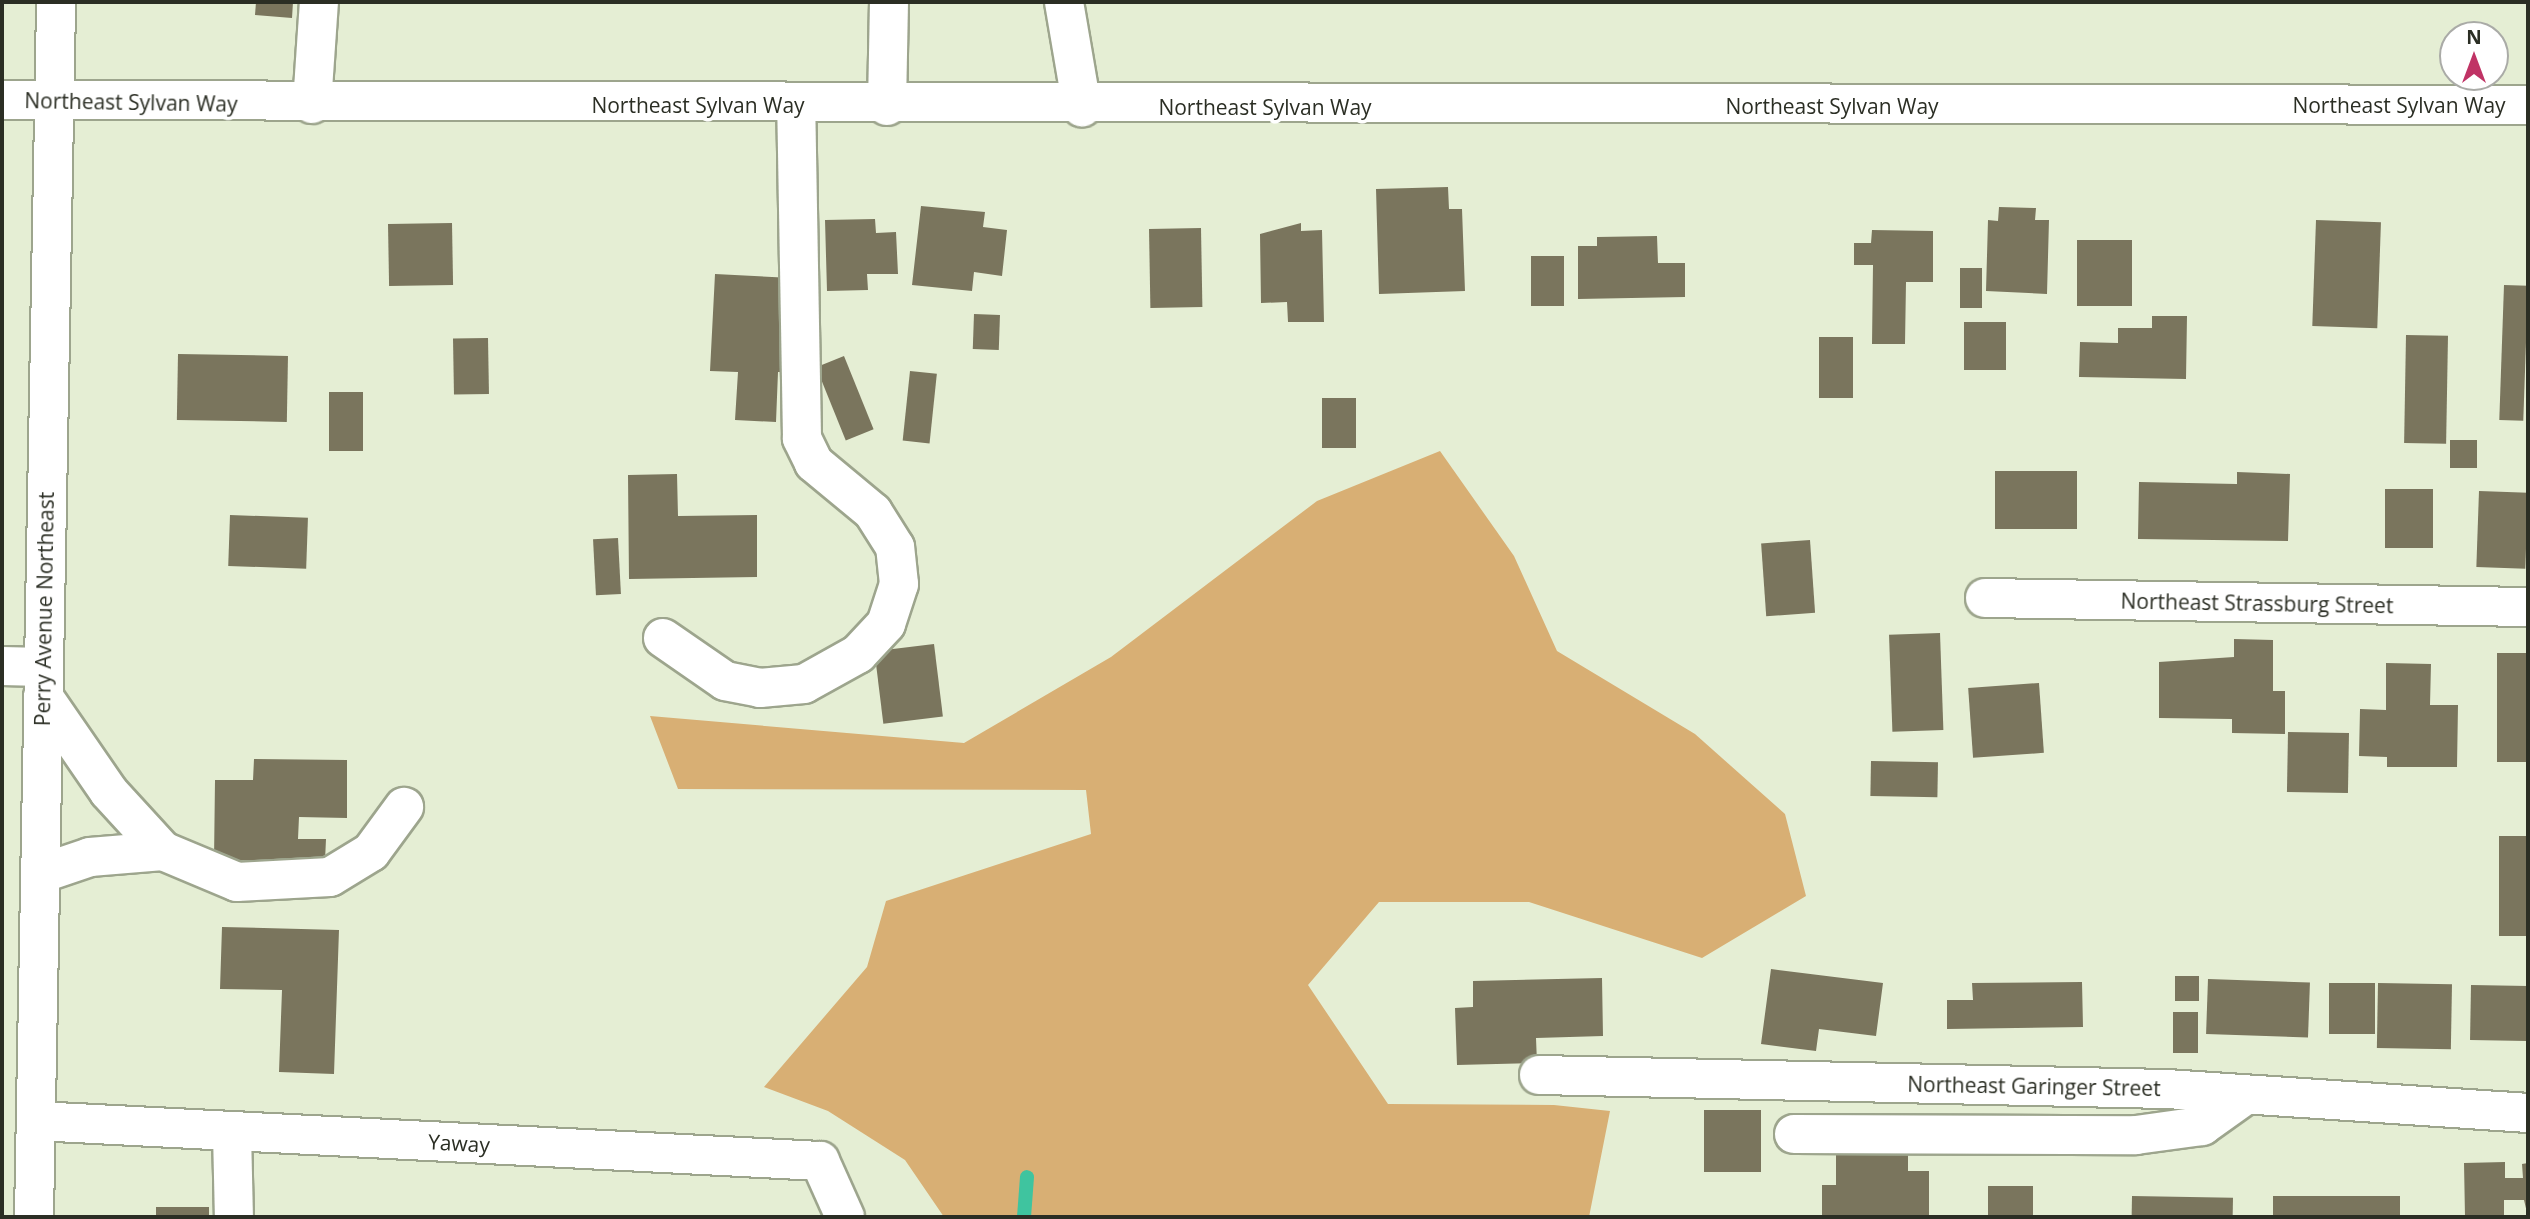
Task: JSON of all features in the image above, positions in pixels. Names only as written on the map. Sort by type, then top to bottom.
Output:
[{"type":"main road","name":"Perry Avenue Northeast","points":[[34,1217],[56,2]]},
{"type":"main road","points":[[312,104],[319,2]]},
{"type":"main road","points":[[887,106],[889,2]]},
{"type":"main road","points":[[1063,2],[1082,107]]},
{"type":"main road","name":"Northeast Sylvan Way","points":[[2,100],[1082,107],[2528,105]]},
{"type":"main road","points":[[663,638],[724,681],[760,688],[804,684],[858,654],[886,624],[899,583],[895,547],[873,512],[814,463],[802,438],[796,105]]},
{"type":"main road","name":"Northeast Strassburg Street","points":[[1985,598],[2528,607]]},
{"type":"main road","points":[[2,666],[43,682],[109,792],[163,851],[237,882],[330,877],[371,852],[404,807]]},
{"type":"main road","points":[[40,874],[90,857],[163,851]]},
{"type":"main road","name":"Northeast Garinger Street","points":[[1539,1075],[2244,1096],[2528,1114]]},
{"type":"main road","points":[[1794,1134],[2136,1135],[2202,1126],[2244,1096]]},
{"type":"main road","name":"Yaway","points":[[36,1121],[820,1161],[845,1217]]},
{"type":"main road","points":[[232,1132],[234,1217]]},
{"type":"shaded area","points":[[1440,451],[1514,556],[1557,651],[1695,734],[1785,814],[1806,896],[1702,958],[1529,902],[1379,902],[1308,985],[1388,1104],[1554,1105],[1610,1111],[1589,1217],[944,1217],[905,1160],[828,1111],[764,1087],[867,967],[886,901],[1091,834],[1086,790],[678,789],[650,716],[964,743],[1111,657],[1317,501]]},
{"type":"building","points":[[256,2],[293,2],[292,18],[255,15]]},
{"type":"building","points":[[1448,187],[1449,209],[1462,209],[1465,291],[1379,294],[1376,189]]},
{"type":"building","points":[[921,206],[985,212],[983,227],[1007,230],[1002,276],[974,272],[972,291],[912,285]]},
{"type":"building","points":[[1999,207],[2036,208],[2035,220],[2049,220],[2047,294],[1986,291],[1988,220],[1998,221]]},
{"type":"building","points":[[875,219],[876,233],[896,232],[898,274],[867,274],[868,290],[827,291],[825,220]]},
{"type":"building","points":[[2316,220],[2381,222],[2377,328],[2312,326]]},
{"type":"building","points":[[452,223],[453,285],[389,286],[388,224]]},
{"type":"building","points":[[1301,223],[1301,231],[1322,230],[1324,322],[1288,322],[1287,302],[1261,303],[1260,234]]},
{"type":"building","points":[[1201,228],[1202,307],[1150,308],[1149,229]]},
{"type":"building","points":[[1872,230],[1933,231],[1933,282],[1906,282],[1905,344],[1872,344],[1873,265],[1854,265],[1854,243],[1871,243]]},
{"type":"building","points":[[1657,236],[1658,263],[1685,263],[1685,297],[1578,299],[1578,246],[1597,246],[1597,237]]},
{"type":"building","points":[[2077,240],[2132,240],[2132,306],[2077,306]]},
{"type":"building","points":[[1531,256],[1564,256],[1564,306],[1531,306]]},
{"type":"building","points":[[1960,268],[1982,268],[1982,308],[1960,308]]},
{"type":"building","points":[[715,274],[792,278],[788,372],[778,372],[776,422],[735,420],[738,372],[710,371]]},
{"type":"building","points":[[2504,285],[2528,286],[2523,421],[2499,420]]},
{"type":"building","points":[[974,314],[1000,315],[999,350],[973,349]]},
{"type":"building","points":[[2152,316],[2187,316],[2186,379],[2079,377],[2080,342],[2118,343],[2118,328],[2152,328]]},
{"type":"building","points":[[1964,322],[2006,322],[2006,370],[1964,370]]},
{"type":"building","points":[[2406,335],[2448,336],[2446,444],[2404,443]]},
{"type":"building","points":[[1819,337],[1853,337],[1853,398],[1819,398]]},
{"type":"building","points":[[488,338],[489,394],[454,395],[453,339]]},
{"type":"building","points":[[178,354],[288,356],[287,422],[177,420]]},
{"type":"building","points":[[844,356],[874,429],[846,440],[816,367]]},
{"type":"building","points":[[910,371],[937,374],[930,443],[903,441]]},
{"type":"building","points":[[329,392],[363,392],[363,451],[329,451]]},
{"type":"building","points":[[1322,398],[1356,398],[1356,448],[1322,448]]},
{"type":"building","points":[[2450,440],[2477,440],[2477,468],[2450,468]]},
{"type":"building","points":[[1995,471],[2077,471],[2077,529],[1995,529]]},
{"type":"building","points":[[2237,472],[2290,474],[2288,541],[2138,539],[2139,482],[2237,484]]},
{"type":"building","points":[[677,474],[678,516],[757,515],[757,577],[629,579],[628,475]]},
{"type":"building","points":[[2385,489],[2433,489],[2433,548],[2385,548]]},
{"type":"building","points":[[2479,491],[2528,493],[2525,569],[2476,567]]},
{"type":"building","points":[[230,515],[308,518],[306,569],[228,566]]},
{"type":"building","points":[[618,538],[621,594],[596,595],[593,539]]},
{"type":"building","points":[[1810,540],[1815,613],[1766,616],[1761,543]]},
{"type":"building","points":[[1940,633],[1943,730],[1892,732],[1889,635]]},
{"type":"building","points":[[2234,639],[2273,640],[2273,691],[2285,691],[2285,734],[2232,733],[2232,719],[2159,718],[2159,662],[2234,657]]},
{"type":"building","points":[[934,644],[943,716],[883,724],[874,651]]},
{"type":"building","points":[[2497,653],[2528,653],[2528,762],[2497,762]]},
{"type":"building","points":[[2386,663],[2431,664],[2430,705],[2458,705],[2457,767],[2387,767],[2387,757],[2359,756],[2360,709],[2386,710]]},
{"type":"building","points":[[2039,683],[2044,753],[1973,758],[1968,688]]},
{"type":"building","points":[[2288,732],[2349,733],[2348,793],[2287,792]]},
{"type":"building","points":[[254,759],[347,760],[347,818],[299,817],[298,839],[326,839],[325,861],[214,860],[215,780],[253,780]]},
{"type":"building","points":[[1871,761],[1938,762],[1937,797],[1870,796]]},
{"type":"building","points":[[2499,836],[2528,836],[2528,936],[2499,936]]},
{"type":"building","points":[[222,927],[339,930],[334,1074],[279,1072],[282,990],[220,989]]},
{"type":"building","points":[[1771,969],[1883,983],[1876,1036],[1819,1029],[1816,1051],[1761,1044]]},
{"type":"building","points":[[2175,976],[2199,976],[2199,1001],[2175,1001]]},
{"type":"building","points":[[1602,978],[1603,1036],[1536,1038],[1537,1063],[1457,1065],[1455,1008],[1473,1007],[1473,981]]},
{"type":"building","points":[[2208,979],[2310,983],[2308,1038],[2206,1034]]},
{"type":"building","points":[[2082,982],[2083,1027],[1947,1029],[1947,1000],[1973,1000],[1972,983]]},
{"type":"building","points":[[2329,983],[2375,983],[2375,1034],[2329,1034]]},
{"type":"building","points":[[2378,983],[2452,984],[2451,1049],[2377,1048]]},
{"type":"building","points":[[2471,985],[2528,986],[2527,1041],[2470,1040]]},
{"type":"building","points":[[2173,1012],[2198,1012],[2198,1053],[2173,1053]]},
{"type":"building","points":[[1704,1110],[1761,1110],[1761,1172],[1704,1172]]},
{"type":"building","points":[[1836,1153],[1908,1153],[1908,1171],[1929,1171],[1929,1217],[1822,1217],[1822,1185],[1836,1185]]},
{"type":"building","points":[[2505,1162],[2505,1178],[2523,1178],[2522,1164],[2528,1163],[2528,1217],[2524,1200],[2504,1200],[2504,1217],[2465,1217],[2464,1163]]},
{"type":"building","points":[[1988,1186],[2033,1186],[2033,1217],[1988,1217]]},
{"type":"building","points":[[2132,1196],[2233,1198],[2233,1217],[2132,1217]]},
{"type":"building","points":[[2273,1196],[2400,1196],[2400,1217],[2273,1217]]},
{"type":"building","points":[[156,1207],[209,1207],[209,1217],[156,1217]]},
{"type":"waterway","points":[[1024,1217],[1027,1177]]}]
